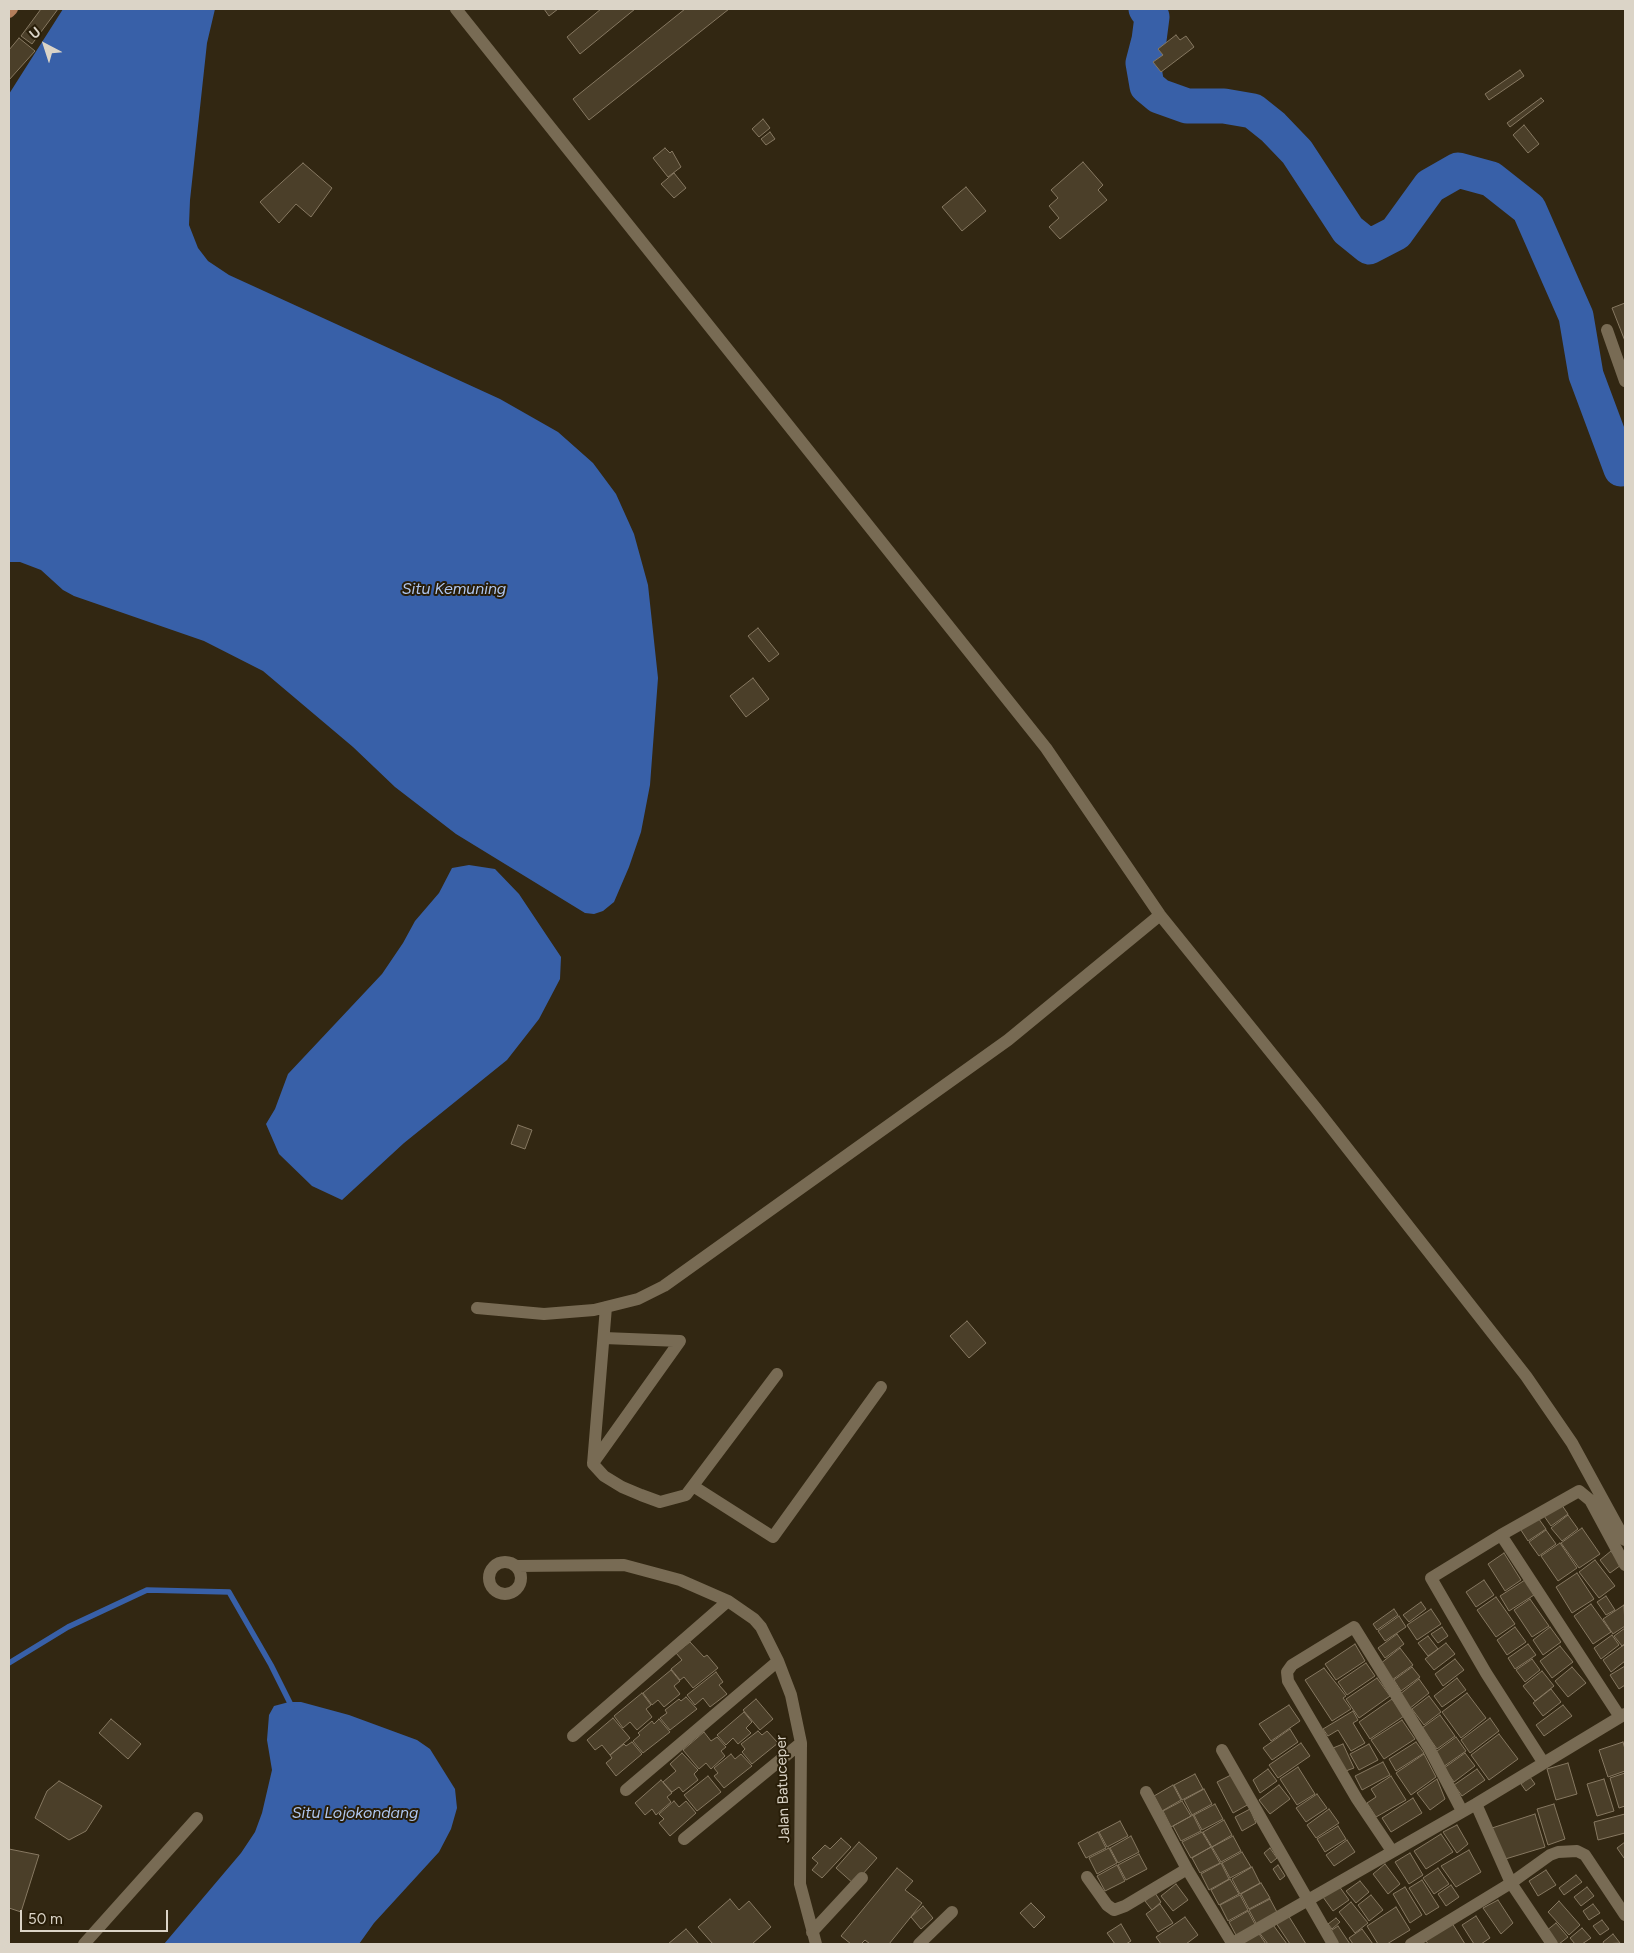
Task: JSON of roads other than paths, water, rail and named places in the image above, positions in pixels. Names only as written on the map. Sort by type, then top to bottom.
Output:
[{"type":"main road","points":[[9,12],[12,9]]},
{"type":"street","points":[[456,9],[1046,748],[1160,915],[1316,1107],[1526,1376],[1572,1443],[1625,1540]]},
{"type":"street","points":[[1607,330],[1625,381]]},
{"type":"street","points":[[477,1308],[560,1314],[606,1307],[638,1299],[664,1286],[1008,1040],[1160,915]]},
{"type":"street","points":[[592,1464],[606,1307]]},
{"type":"street","points":[[592,1464],[680,1341],[604,1338]]},
{"type":"street","points":[[592,1464],[604,1476],[622,1487],[660,1502],[686,1495],[777,1374]]},
{"type":"street","points":[[693,1486],[773,1537],[881,1387]]},
{"type":"street","points":[[1543,1762],[1486,1673],[1431,1578],[1500,1535],[1579,1491],[1590,1500],[1625,1565]]},
{"type":"street","points":[[1146,1792],[1187,1869],[1232,1944],[1392,1850],[1476,1804],[1622,1715],[1500,1535]]},
{"type":"street","name":"Jalan Batuceper","points":[[517,1566],[624,1565],[680,1580],[728,1601],[754,1619],[767,1635],[791,1695],[801,1743],[800,1884],[814,1938]]},
{"type":"street","points":[[573,1736],[728,1601]]},
{"type":"street","points":[[1392,1850],[1357,1799],[1308,1719],[1291,1687],[1287,1675],[1292,1665],[1354,1627],[1428,1748],[1462,1810]]},
{"type":"street","points":[[626,1790],[778,1661]]},
{"type":"street","points":[[684,1839],[801,1743]]},
{"type":"street","points":[[1222,1750],[1333,1944]]},
{"type":"street","points":[[1476,1804],[1511,1883],[1552,1944]]},
{"type":"street","points":[[84,1944],[197,1818]]},
{"type":"street","points":[[1411,1944],[1511,1883],[1550,1855],[1558,1852],[1581,1853],[1594,1867],[1625,1915]]},
{"type":"street","points":[[1087,1877],[1106,1905],[1114,1910],[1125,1906],[1187,1869]]},
{"type":"street","points":[[814,1938],[862,1878]]},
{"type":"street","points":[[919,1944],[952,1912]]},
{"type":"water","name":"Situ Kemuning","points":[[63,9],[215,9],[207,43],[189,225],[198,248],[208,261],[229,275],[500,399],[558,432],[593,463],[616,494],[634,534],[648,585],[658,678],[650,785],[641,832],[614,902],[603,911],[594,914],[585,913],[456,834],[395,787],[353,747],[263,671],[204,641],[74,596],[63,590],[41,570],[20,562],[9,562],[9,94]]},
{"type":"water","points":[[469,865],[495,869],[519,894],[561,957],[560,979],[539,1019],[507,1060],[404,1143],[342,1200],[312,1186],[279,1154],[266,1124],[275,1109],[288,1074],[382,974],[415,921],[439,893],[452,868]]},
{"type":"water","name":"Situ Lojokondang","points":[[289,1702],[301,1702],[349,1715],[417,1740],[430,1749],[455,1789],[457,1808],[451,1829],[439,1852],[374,1923],[359,1944],[164,1944],[241,1853],[255,1832],[262,1813],[272,1770],[267,1740],[269,1715],[274,1706]]},
{"type":"waterway","points":[[1146,9],[1152,17],[1143,63],[1147,86],[1159,96],[1187,106],[1224,106],[1253,111],[1273,127],[1297,152],[1348,230],[1369,247],[1396,233],[1430,186],[1458,170],[1491,179],[1529,209],[1576,316],[1586,375],[1621,469]]},
{"type":"waterway","points":[[9,1663],[68,1627],[147,1590],[229,1592],[271,1665],[292,1707]]}]
